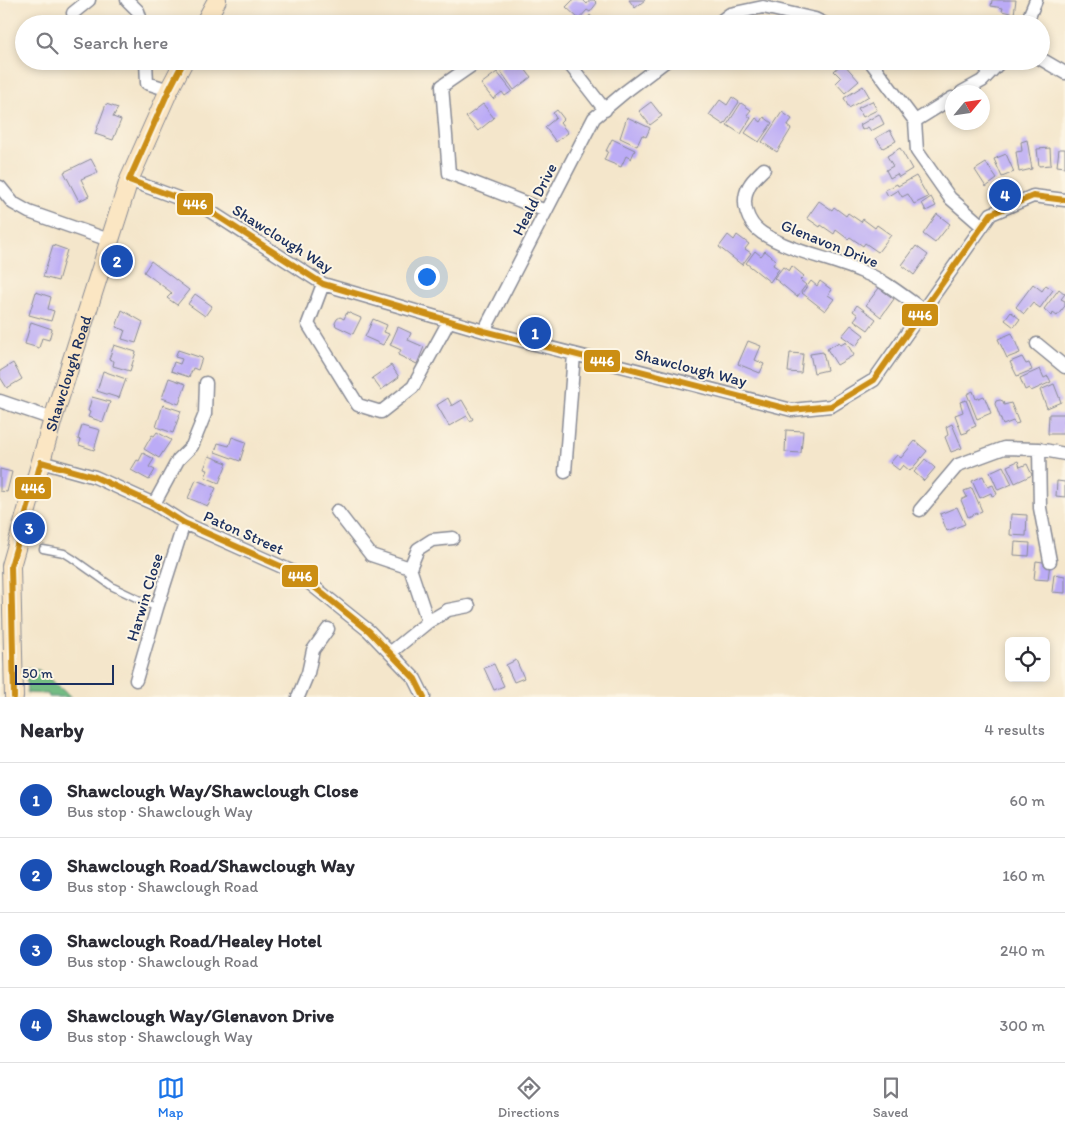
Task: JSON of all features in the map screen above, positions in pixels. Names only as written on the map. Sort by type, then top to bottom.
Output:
[{"type":"main road","points":[[208,15],[216,0]]},
{"type":"main road","name":"Shawclough Road","points":[[14,697],[11,566],[53,419],[128,180],[179,70]]},
{"type":"street","points":[[73,13],[89,0]]},
{"type":"street","points":[[127,0],[138,11],[139,15]]},
{"type":"street","points":[[1030,15],[1036,0]]},
{"type":"street","points":[[729,15],[763,7],[798,15]]},
{"type":"street","points":[[1050,64],[1065,73]]},
{"type":"street","points":[[146,70],[147,83],[169,90]]},
{"type":"street","points":[[465,70],[442,86],[449,173],[546,211]]},
{"type":"street","points":[[574,70],[605,110]]},
{"type":"street","name":"Heald Drive","points":[[484,331],[594,118],[654,70]]},
{"type":"street","points":[[877,70],[914,121],[917,151],[950,198],[982,226]]},
{"type":"street","points":[[974,85],[992,70]]},
{"type":"street","points":[[914,121],[945,102]]},
{"type":"street","name":"Glenavon Drive","points":[[764,169],[749,186],[745,197],[745,210],[752,223],[762,233],[788,246],[867,273],[923,310]]},
{"type":"street","name":"Shawclough Way","points":[[128,180],[205,208],[323,284],[484,331],[792,410],[831,406],[874,380],[991,214],[1033,196],[1065,200]]},
{"type":"street","points":[[0,186],[4,194],[13,203],[29,212],[109,240]]},
{"type":"street","points":[[323,284],[308,324],[358,405],[373,410],[381,412],[413,388],[449,320]]},
{"type":"street","points":[[1037,344],[1065,367]]},
{"type":"street","points":[[565,472],[574,354]]},
{"type":"street","points":[[154,504],[178,460],[192,446],[205,414],[206,383]]},
{"type":"street","points":[[0,401],[53,419]]},
{"type":"street","points":[[920,510],[958,465],[1004,448],[1039,449],[1065,454]]},
{"type":"street","points":[[1039,449],[1040,508],[1050,561]]},
{"type":"street","name":"Paton Street","points":[[41,462],[95,476],[154,504],[184,523],[298,574],[369,631],[415,679],[424,697]]},
{"type":"street","points":[[337,511],[370,555],[410,568]]},
{"type":"street","name":"Harwin Close","points":[[136,680],[184,523]]},
{"type":"street","points":[[428,622],[410,568],[418,549],[432,540],[453,538]]},
{"type":"street","points":[[390,653],[428,622],[448,610],[469,606]]},
{"type":"street","points":[[298,697],[308,673],[313,650],[328,628]]},
{"type":"lane","points":[[43,549],[64,553],[113,587],[157,608]]},
{"type":"green space","points":[[26,668],[39,670],[71,697],[49,697],[48,694],[27,693]]},
{"type":"building","points":[[573,0],[583,0],[587,4],[590,0],[594,0],[597,3],[590,12],[587,10],[583,15],[575,15],[566,7]]},
{"type":"building","points":[[629,0],[645,0],[635,8]]},
{"type":"building","points":[[992,0],[1016,0],[1014,14],[1002,11],[1003,8],[991,6]]},
{"type":"building","points":[[500,70],[526,70],[531,77],[514,90]]},
{"type":"building","points":[[849,70],[859,81],[845,93],[836,83],[841,78],[834,71]]},
{"type":"building","points":[[497,72],[512,91],[505,96],[502,92],[493,99],[481,84]]},
{"type":"building","points":[[863,86],[869,96],[849,108],[844,98]]},
{"type":"building","points":[[732,97],[739,102],[724,125],[709,115],[720,100],[727,105]]},
{"type":"building","points":[[872,101],[877,110],[863,117],[858,108]]},
{"type":"building","points":[[651,102],[662,116],[650,125],[639,111]]},
{"type":"building","points":[[741,103],[751,110],[747,115],[751,118],[741,134],[727,125]]},
{"type":"building","points":[[106,104],[118,108],[113,117],[121,120],[113,140],[95,134]]},
{"type":"building","points":[[483,104],[494,118],[478,131],[466,117]]},
{"type":"building","points":[[557,110],[564,119],[560,123],[568,133],[556,142],[545,127],[556,118],[553,113]]},
{"type":"building","points":[[782,112],[792,119],[787,126],[791,129],[777,152],[762,142]]},
{"type":"building","points":[[879,114],[884,124],[871,131],[868,127],[862,130],[860,125]]},
{"type":"building","points":[[627,117],[650,128],[646,137],[642,135],[637,146],[620,138]]},
{"type":"building","points":[[764,117],[772,123],[759,142],[745,133],[756,118],[761,122]]},
{"type":"building","points":[[890,130],[896,141],[883,148],[876,138]]},
{"type":"building","points":[[612,139],[635,150],[631,159],[626,156],[621,167],[604,160]]},
{"type":"building","points":[[1027,140],[1032,169],[1019,172],[1016,152],[1022,151],[1021,142]]},
{"type":"building","points":[[900,148],[912,169],[899,177],[897,174],[890,178],[886,170],[893,166],[887,156]]},
{"type":"building","points":[[1050,148],[1051,165],[1039,166],[1037,149]]},
{"type":"building","points":[[1059,149],[1065,149],[1065,167],[1057,166]]},
{"type":"building","points":[[1006,154],[1014,172],[1002,177],[994,159]]},
{"type":"building","points":[[91,159],[98,172],[81,179],[89,196],[79,201],[64,172]]},
{"type":"building","points":[[986,163],[997,179],[986,187],[975,170]]},
{"type":"building","points":[[916,176],[928,197],[914,204],[908,194],[902,197],[898,190],[888,196],[885,190],[897,184],[898,186]]},
{"type":"building","points":[[931,197],[936,206],[926,211],[922,203]]},
{"type":"building","points":[[819,201],[832,210],[834,207],[846,216],[848,213],[861,222],[863,219],[875,228],[877,225],[891,235],[878,252],[865,243],[863,246],[850,237],[848,239],[836,230],[834,234],[807,218]]},
{"type":"building","points":[[937,214],[950,224],[935,243],[923,234]]},
{"type":"building","points":[[728,235],[734,240],[737,235],[749,244],[745,249],[751,253],[742,265],[719,247]]},
{"type":"building","points":[[53,245],[67,250],[58,281],[43,277]]},
{"type":"building","points":[[916,246],[928,255],[914,275],[902,265]]},
{"type":"building","points":[[755,251],[761,256],[765,251],[776,260],[773,265],[779,269],[770,282],[746,263]]},
{"type":"building","points":[[151,261],[189,290],[177,305],[167,298],[172,293],[144,272]]},
{"type":"building","points":[[792,266],[804,276],[800,280],[806,285],[797,297],[774,278],[783,267],[789,271]]},
{"type":"building","points":[[811,281],[817,286],[820,281],[832,290],[828,295],[834,299],[825,311],[802,293]]},
{"type":"building","points":[[1033,284],[1042,291],[1046,285],[1053,290],[1040,308],[1033,303],[1024,314],[1016,307]]},
{"type":"building","points":[[879,288],[894,299],[881,317],[866,305]]},
{"type":"building","points":[[1059,289],[1065,294],[1061,299],[1065,301],[1065,306],[1057,316],[1053,313],[1052,316],[1044,309]]},
{"type":"building","points":[[36,292],[51,297],[48,309],[54,311],[51,321],[29,315]]},
{"type":"building","points":[[195,294],[212,306],[205,316],[188,304]]},
{"type":"building","points":[[857,305],[876,319],[868,330],[854,320],[858,315],[853,311]]},
{"type":"building","points":[[122,310],[143,322],[136,343],[122,339],[125,330],[116,327]]},
{"type":"building","points":[[347,312],[361,318],[353,334],[336,326],[335,323],[340,317],[344,319]]},
{"type":"building","points":[[1011,312],[1020,319],[1014,327],[1005,320]]},
{"type":"building","points":[[373,319],[387,325],[384,332],[389,334],[383,345],[365,337]]},
{"type":"building","points":[[31,322],[52,329],[49,340],[42,338],[39,348],[25,344]]},
{"type":"building","points":[[851,325],[864,335],[856,346],[842,336]]},
{"type":"building","points":[[398,327],[411,333],[408,340],[424,347],[417,364],[398,355],[401,350],[390,345]]},
{"type":"building","points":[[1012,333],[1020,353],[1007,358],[998,339]]},
{"type":"building","points":[[748,341],[761,346],[755,360],[764,364],[760,373],[738,364]]},
{"type":"building","points":[[839,342],[841,345],[846,342],[854,355],[837,365],[827,349]]},
{"type":"building","points":[[114,345],[136,352],[130,371],[113,366],[114,361],[109,359]]},
{"type":"building","points":[[178,350],[202,358],[198,370],[193,368],[189,377],[171,371],[174,362],[180,364],[182,359],[175,357]]},
{"type":"building","points":[[823,352],[827,370],[814,373],[810,354]]},
{"type":"building","points":[[790,353],[803,354],[801,373],[788,372]]},
{"type":"building","points":[[1022,357],[1026,364],[1029,363],[1032,370],[1017,376],[1010,362]]},
{"type":"building","points":[[13,363],[22,379],[7,388],[0,377],[0,371]]},
{"type":"building","points":[[391,365],[399,377],[381,390],[372,378]]},
{"type":"building","points":[[1040,369],[1044,378],[1048,376],[1051,382],[1031,391],[1029,388],[1025,390],[1020,378]]},
{"type":"building","points":[[103,371],[126,379],[119,398],[97,391]]},
{"type":"building","points":[[169,378],[186,384],[179,404],[162,398]]},
{"type":"building","points":[[1054,384],[1061,402],[1047,408],[1040,390]]},
{"type":"building","points":[[973,391],[976,399],[984,396],[991,413],[977,419],[967,394]]},
{"type":"building","points":[[92,397],[110,402],[103,422],[88,417]]},
{"type":"building","points":[[448,398],[452,406],[462,400],[473,419],[470,421],[467,416],[449,426],[437,405]]},
{"type":"building","points":[[966,400],[976,426],[962,434],[955,415],[963,412],[960,402]]},
{"type":"building","points":[[996,401],[1003,401],[1004,405],[1011,403],[1019,423],[1015,424],[1013,421],[1003,425],[995,404]]},
{"type":"building","points":[[163,405],[181,411],[173,433],[156,427]]},
{"type":"building","points":[[1049,414],[1065,414],[1063,434],[1048,434]]},
{"type":"building","points":[[952,424],[962,448],[951,452],[945,437],[948,435],[946,427]]},
{"type":"building","points":[[82,425],[100,430],[94,450],[79,445],[81,440],[78,439]]},
{"type":"building","points":[[786,430],[803,431],[801,453],[785,452]]},
{"type":"building","points":[[157,432],[171,440],[159,458],[144,449],[152,435],[154,436]]},
{"type":"building","points":[[232,437],[246,442],[240,461],[215,452],[218,443],[229,446]]},
{"type":"building","points":[[915,441],[927,451],[910,471],[903,465],[899,470],[890,463],[897,455],[901,458]]},
{"type":"building","points":[[143,453],[154,459],[149,467],[155,470],[149,480],[131,470]]},
{"type":"building","points":[[209,456],[227,463],[219,483],[205,477],[208,470],[204,469]]},
{"type":"building","points":[[925,459],[935,468],[924,481],[914,472]]},
{"type":"building","points":[[1018,461],[1020,467],[1027,464],[1032,475],[1015,483],[1007,466]]},
{"type":"building","points":[[1003,466],[1012,484],[998,490],[990,472]]},
{"type":"building","points":[[0,469],[12,472],[7,492],[0,491]]},
{"type":"building","points":[[983,476],[988,487],[993,485],[997,494],[992,496],[991,493],[980,498],[972,481]]},
{"type":"building","points":[[196,480],[216,488],[208,506],[188,498]]},
{"type":"building","points":[[1057,481],[1065,482],[1065,497],[1056,496]]},
{"type":"building","points":[[972,488],[982,511],[968,517],[961,500],[967,497],[964,491]]},
{"type":"building","points":[[957,507],[965,524],[947,531],[940,514]]},
{"type":"building","points":[[1011,514],[1027,515],[1026,536],[1010,535]]},
{"type":"building","points":[[1015,542],[1030,543],[1029,556],[1014,555]]},
{"type":"building","points":[[1036,561],[1050,563],[1048,580],[1034,579]]},
{"type":"building","points":[[1054,574],[1065,576],[1065,593],[1052,592]]},
{"type":"building","points":[[516,660],[524,678],[514,682],[506,665]]},
{"type":"building","points":[[494,664],[504,686],[494,690],[484,668]]},
{"type":"transit line","name":"446","points":[[179,70],[129,180],[205,208],[323,284],[484,331],[792,410],[831,406],[874,380],[991,214],[1033,196],[1065,200]]},
{"type":"transit line","name":"446","points":[[14,697],[11,566],[41,462],[95,477],[154,504],[184,523],[298,574],[369,631],[415,679],[424,697]]},
{"type":"place","name":"Shawclough Way/Glenavon Drive","points":[[1005,195]]},
{"type":"place","name":"Shawclough Road/Shawclough Way","points":[[117,261]]},
{"type":"place","name":"Shawclough Way/Shawclough Close","points":[[535,333]]},
{"type":"place","name":"Shawclough Road/Healey Hotel","points":[[29,528]]}]
